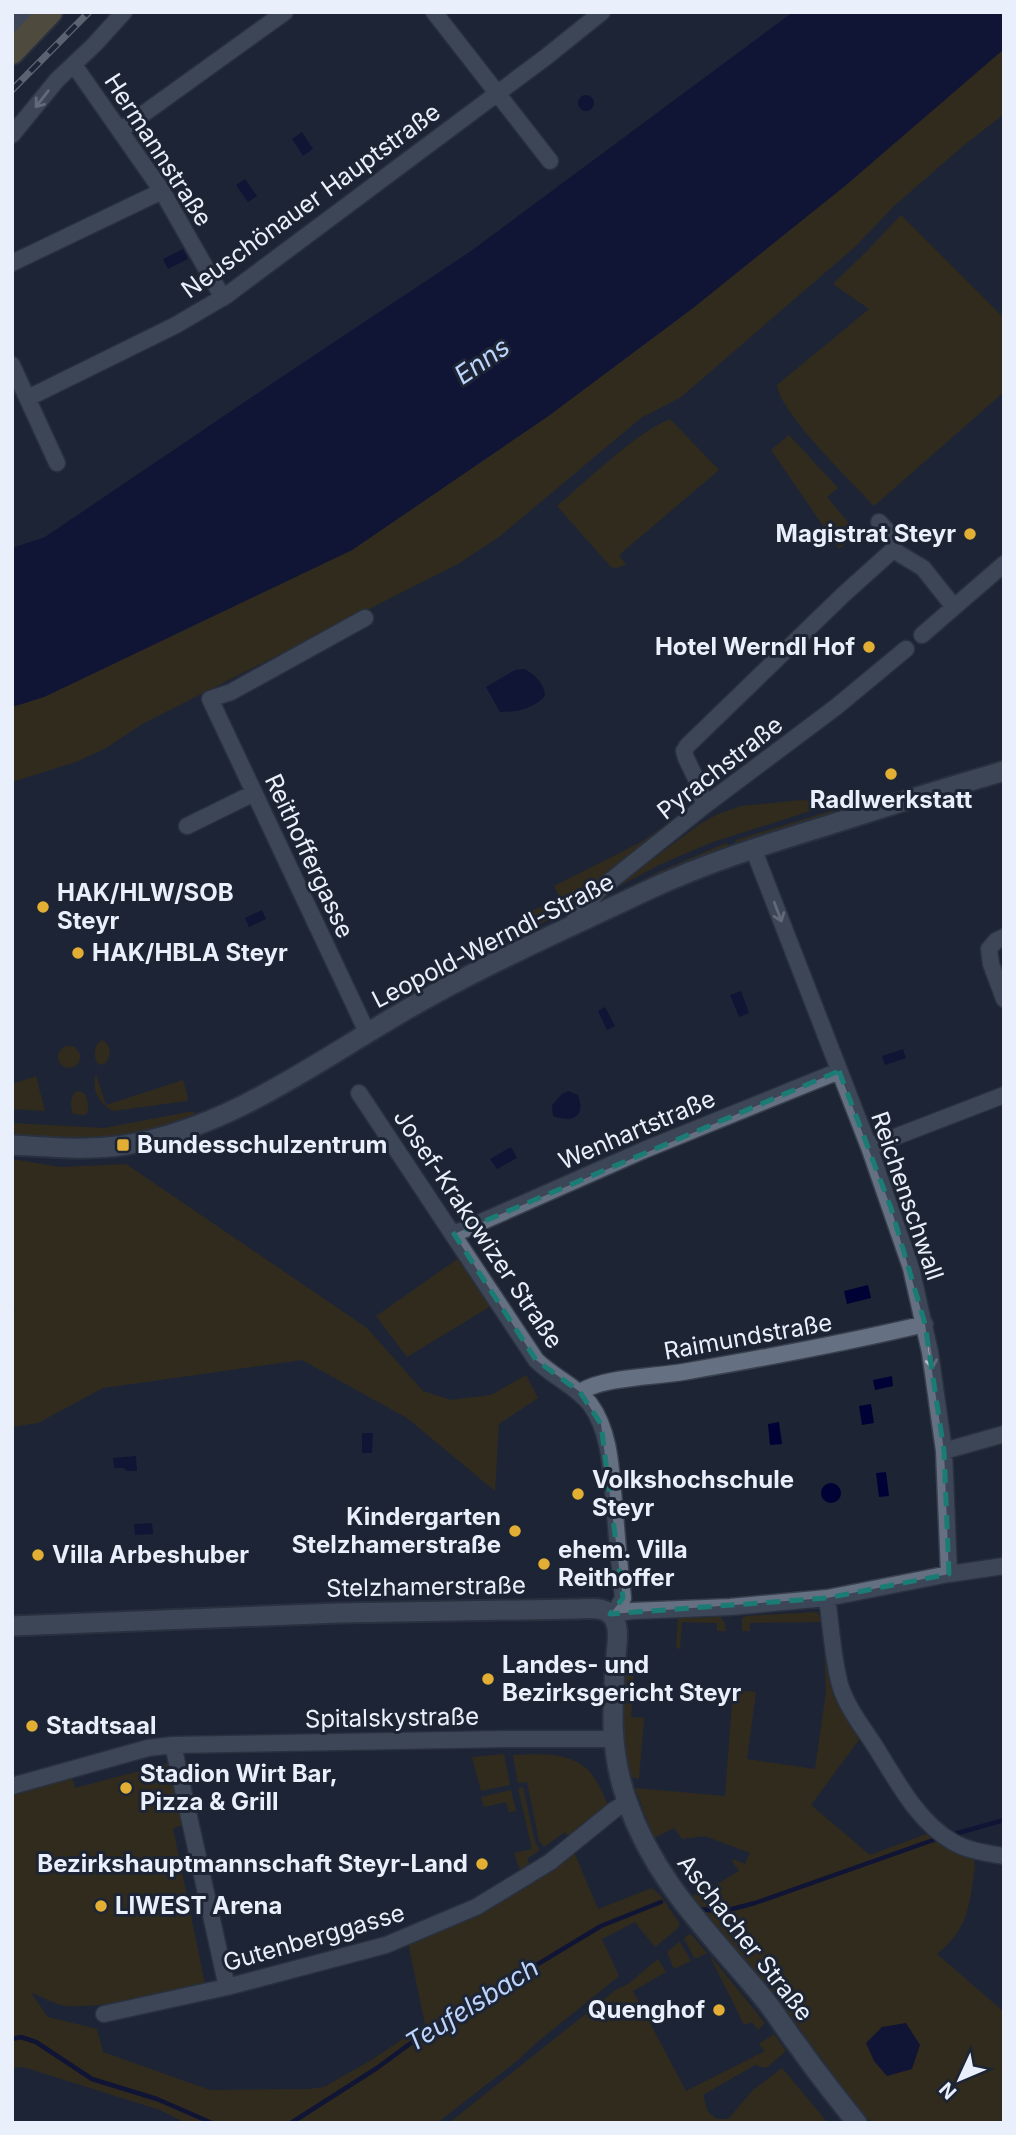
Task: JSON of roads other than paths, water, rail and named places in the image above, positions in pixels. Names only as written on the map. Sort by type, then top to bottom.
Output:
[{"type":"main road","points":[[12,52],[50,12]]},
{"type":"street","points":[[12,26],[25,12]]},
{"type":"street","points":[[12,135],[57,80],[124,12]]},
{"type":"street","points":[[121,130],[285,12]]},
{"type":"street","points":[[435,12],[550,161]]},
{"type":"street","name":"Neuschönauer Hauptstraße","points":[[28,398],[176,325],[223,298],[546,57],[602,12]]},
{"type":"street","name":"Hermannstraße","points":[[74,65],[162,191],[223,298]]},
{"type":"street","points":[[12,263],[162,191]]},
{"type":"street","points":[[12,365],[57,463]]},
{"type":"street","points":[[704,806],[698,783],[684,751],[687,746],[844,594],[894,550],[894,539],[878,522]]},
{"type":"street","points":[[894,550],[923,568],[954,607]]},
{"type":"street","points":[[922,635],[1004,564]]},
{"type":"street","name":"Reithoffergasse","points":[[365,618],[231,692],[210,699],[367,1032]]},
{"type":"street","name":"Pyrachstraße","points":[[568,929],[598,891],[704,806],[836,707],[906,649]]},
{"type":"street","name":"Leopold-Werndl-Straße","points":[[12,1145],[58,1148],[123,1145],[202,1123],[251,1102],[439,990],[661,885],[753,848],[1004,771]]},
{"type":"street","points":[[187,826],[254,793]]},
{"type":"street","name":"Reichenschwall","points":[[753,848],[869,1147],[911,1268],[925,1324],[944,1451],[949,1574]]},
{"type":"street","points":[[1004,937],[989,948],[991,964],[1004,999]]},
{"type":"street","name":"Wenhartstraße","points":[[454,1234],[644,1150],[839,1072]]},
{"type":"street","name":"Josef-Krakowizer Straße","points":[[359,1093],[536,1360],[549,1373],[580,1392],[601,1424],[609,1460],[623,1598],[610,1614]]},
{"type":"street","points":[[869,1147],[1004,1095]]},
{"type":"street","name":"Raimundstraße","points":[[580,1392],[592,1384],[774,1357],[925,1324]]},
{"type":"street","points":[[944,1451],[1004,1434]]},
{"type":"street","name":"Stelzhamerstraße","points":[[12,1626],[339,1613],[597,1609],[610,1614],[730,1607],[827,1598],[1004,1566]]},
{"type":"street","points":[[827,1598],[841,1686],[848,1704],[903,1789],[919,1812],[936,1830],[952,1841],[973,1851],[1004,1856]]},
{"type":"street","name":"Aschacher Straße","points":[[610,1614],[617,1625],[612,1739],[627,1802],[653,1859],[673,1890],[767,2002],[857,2123]]},
{"type":"street","name":"Spitalskystraße","points":[[12,1786],[148,1748],[173,1745],[612,1739]]},
{"type":"street","points":[[173,1745],[227,1987]]},
{"type":"street","name":"Gutenberggasse","points":[[104,2014],[227,1987],[386,1945],[476,1907],[550,1862],[627,1802]]},
{"type":"water","name":"Enns","points":[[793,12],[1004,12],[1004,49],[845,186],[693,308],[547,417],[352,550],[44,697],[12,707],[12,548],[45,537],[471,251]]},
{"type":"water","points":[[583,95],[589,95],[594,103],[592,109],[583,111],[578,106],[578,100]]},
{"type":"water","points":[[302,132],[313,149],[303,156],[292,139]]},
{"type":"water","points":[[245,179],[257,196],[248,202],[236,185]]},
{"type":"water","points":[[183,249],[188,259],[168,269],[163,259]]},
{"type":"water","points":[[525,669],[539,680],[545,696],[524,709],[500,712],[486,687],[515,670]]},
{"type":"water","points":[[262,910],[266,919],[249,927],[245,918]]},
{"type":"water","points":[[741,991],[749,1013],[739,1017],[730,995]]},
{"type":"water","points":[[605,1007],[615,1026],[607,1030],[598,1011]]},
{"type":"water","points":[[903,1049],[906,1058],[885,1065],[882,1056]]},
{"type":"water","points":[[568,1091],[578,1095],[579,1113],[566,1119],[553,1116],[552,1105]]},
{"type":"water","points":[[511,1147],[517,1158],[497,1169],[490,1159]]},
{"type":"water","points":[[868,1285],[871,1298],[847,1304],[844,1291]]},
{"type":"water","points":[[892,1376],[893,1386],[875,1390],[873,1380]]},
{"type":"water","points":[[871,1404],[874,1423],[862,1425],[859,1406]]},
{"type":"water","points":[[779,1422],[782,1444],[770,1445],[768,1424]]},
{"type":"water","points":[[362,1433],[373,1433],[372,1453],[362,1453]]},
{"type":"water","points":[[136,1456],[137,1471],[114,1468],[113,1458]]},
{"type":"water","points":[[886,1472],[889,1496],[879,1497],[876,1473]]},
{"type":"water","points":[[831,1483],[838,1486],[841,1493],[838,1500],[831,1503],[824,1500],[821,1493],[824,1486]]},
{"type":"water","points":[[152,1523],[153,1534],[135,1535],[134,1524]]},
{"type":"water","points":[[906,2023],[920,2045],[912,2069],[887,2076],[874,2061],[866,2043],[882,2027]]},
{"type":"waterway","name":"Teufelsbach","points":[[951,1835],[1004,1820]]},
{"type":"waterway","name":"Teufelsbach","points":[[695,1908],[721,1912],[755,1903],[939,1838]]},
{"type":"waterway","name":"Teufelsbach","points":[[291,2123],[377,2068],[430,2029],[601,1926],[661,1902]]},
{"type":"waterway","name":"Teufelsbach","points":[[12,2039],[21,2037],[36,2042],[92,2079],[157,2099],[212,2123]]},
{"type":"railway","points":[[12,90],[89,12]]},
{"type":"place","name":"Magistrat Steyr","points":[[970,534]]},
{"type":"place","name":"Hotel Werndl Hof","points":[[869,647]]},
{"type":"place","name":"Radlwerkstatt","points":[[891,774]]},
{"type":"place","name":"HAK/HLW/SOB Steyr","points":[[43,907]]},
{"type":"place","name":"HAK/HBLA Steyr","points":[[78,953]]},
{"type":"place","name":"Bundesschulzentrum","points":[[123,1145]]},
{"type":"place","name":"Volkshochschule Steyr","points":[[578,1494]]},
{"type":"place","name":"Kindergarten Stelzhamerstraße","points":[[515,1531]]},
{"type":"place","name":"Villa Arbeshuber","points":[[38,1555]]},
{"type":"place","name":"ehem. Villa Reithoffer","points":[[544,1564]]},
{"type":"place","name":"Landes- und Bezirksgericht Steyr","points":[[488,1679]]},
{"type":"place","name":"Stadtsaal","points":[[32,1726]]},
{"type":"place","name":"Stadion Wirt Bar, Pizza & Grill","points":[[126,1788]]},
{"type":"place","name":"Bezirkshauptmannschaft Steyr-Land","points":[[482,1864]]},
{"type":"place","name":"LIWEST Arena","points":[[101,1906]]},
{"type":"place","name":"Quenghof","points":[[719,2010]]}]
